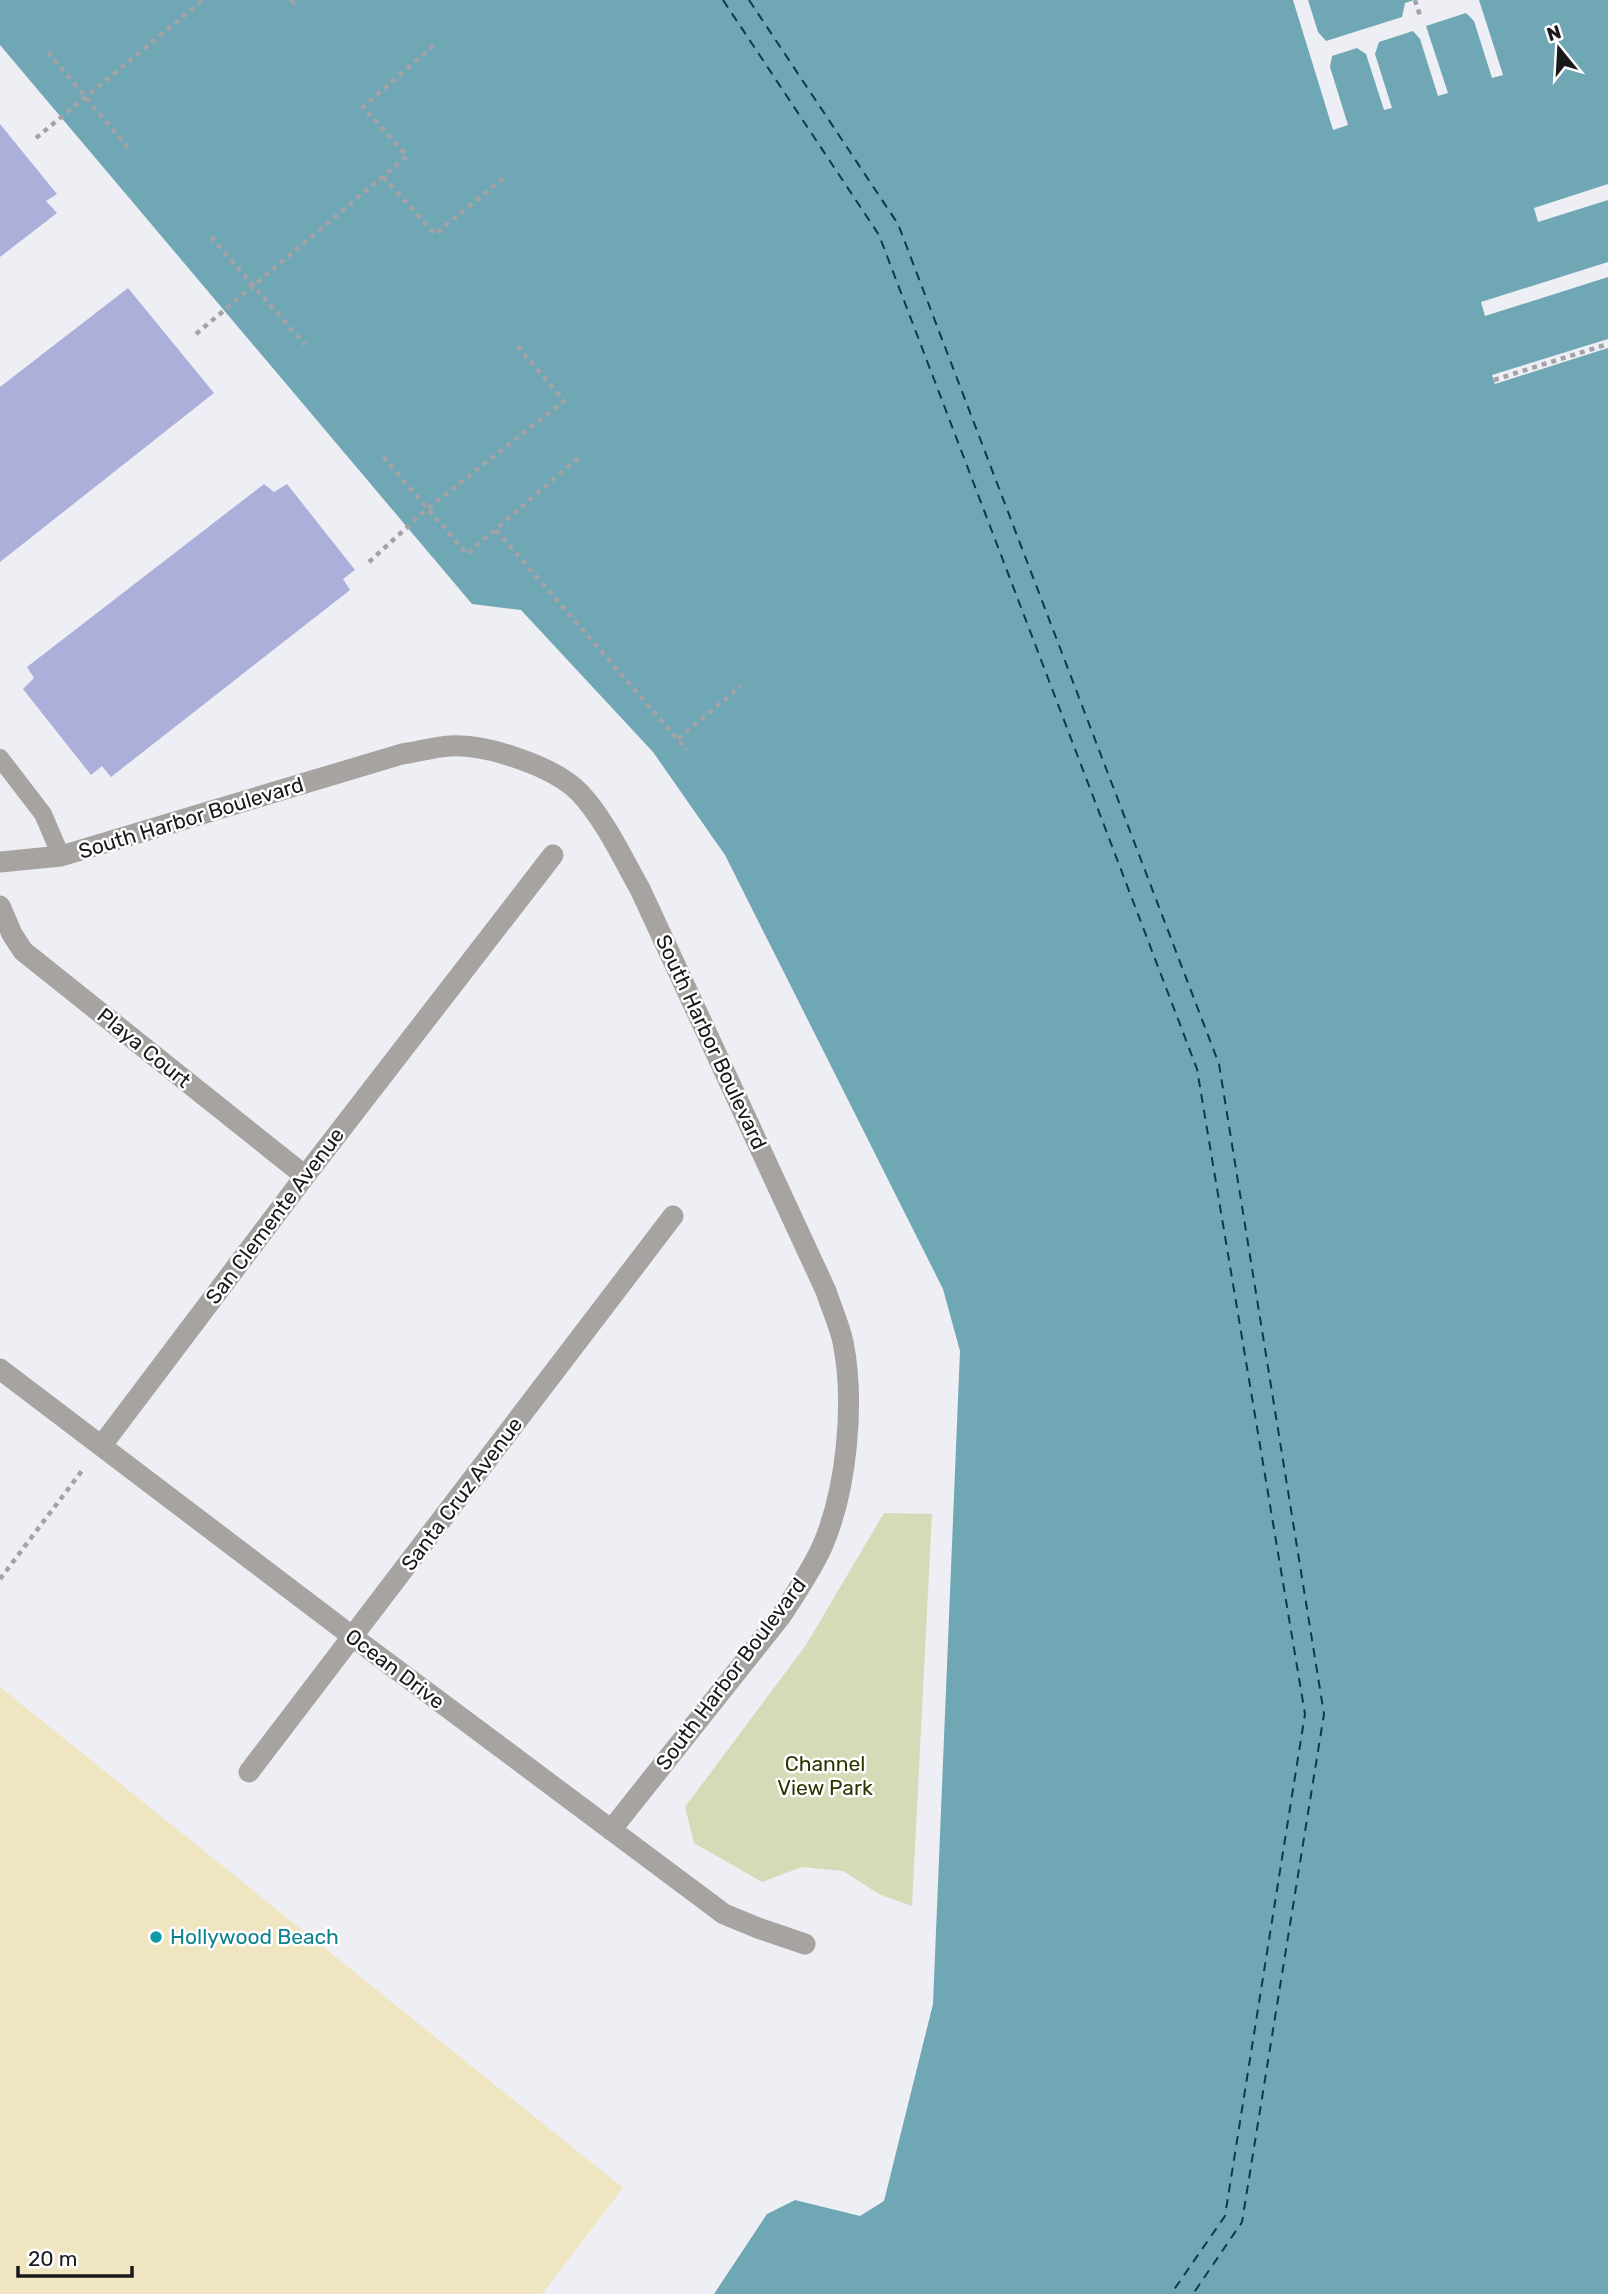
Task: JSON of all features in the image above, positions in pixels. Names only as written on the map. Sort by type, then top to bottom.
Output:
[{"type":"street","name":"South Harbor Boulevard","points":[[0,862],[61,856],[402,754],[451,746],[498,751],[538,765],[579,791],[604,825],[646,901],[826,1291],[843,1341],[848,1396],[847,1444],[837,1501],[823,1544],[806,1579],[781,1616],[611,1830]]},
{"type":"street","name":"San Clemente Avenue","points":[[102,1445],[553,855]]},
{"type":"street","name":"Playa Court","points":[[0,906],[23,951],[305,1176]]},
{"type":"street","name":"Santa Cruz Avenue","points":[[249,1772],[673,1216]]},
{"type":"street","name":"Ocean Drive","points":[[0,1368],[352,1637],[723,1914],[805,1944]]},
{"type":"lane","points":[[0,758],[43,814],[61,856]]},
{"type":"path","points":[[36,138],[202,0]]},
{"type":"path","points":[[291,0],[294,3],[297,0]]},
{"type":"path","points":[[1415,0],[1421,19]]},
{"type":"path","points":[[196,334],[407,156],[363,107],[434,44]]},
{"type":"path","points":[[48,52],[128,148]]},
{"type":"path","points":[[383,177],[435,234],[505,177]]},
{"type":"path","points":[[211,237],[305,345]]},
{"type":"path","points":[[369,562],[427,509],[564,401],[514,343]]},
{"type":"path","points":[[1494,380],[1608,344]]},
{"type":"path","points":[[383,457],[467,554],[578,458]]},
{"type":"path","points":[[496,530],[687,750]]},
{"type":"path","points":[[678,739],[741,686]]},
{"type":"path","points":[[0,1579],[102,1445]]},
{"type":"green space","name":"Channel View Park","points":[[884,1513],[932,1514],[912,1906],[879,1894],[843,1871],[802,1867],[762,1882],[694,1843],[685,1807],[806,1645]]},
{"type":"sand","name":"Hollywood Beach","points":[[0,1687],[623,2188],[542,2294],[0,2294]]},
{"type":"water","points":[[0,0],[1608,0],[1608,2294],[714,2294],[767,2214],[795,2200],[860,2216],[884,2201],[933,2004],[960,1351],[943,1289],[725,855],[653,752],[521,610],[472,604],[0,45]]},
{"type":"pier","points":[[1293,0],[1308,0],[1318,32],[1326,41],[1402,17],[1405,3],[1414,0],[1479,0],[1503,75],[1492,78],[1474,21],[1466,13],[1426,26],[1448,93],[1438,96],[1420,39],[1413,31],[1379,42],[1375,54],[1392,108],[1384,110],[1366,54],[1357,48],[1332,56],[1330,67],[1348,125],[1333,130]]},
{"type":"pier","points":[[1608,184],[1608,200],[1538,222],[1534,208]]},
{"type":"pier","points":[[1608,262],[1608,277],[1485,316],[1481,302]]},
{"type":"pier","points":[[1608,339],[1608,348],[1495,384],[1492,375]]},
{"type":"building","points":[[0,124],[57,194],[46,201],[57,213],[0,257]]},
{"type":"building","points":[[128,288],[214,393],[0,562],[0,387]]},
{"type":"building","points":[[264,484],[274,492],[287,484],[355,570],[343,579],[350,590],[111,777],[102,766],[91,775],[23,689],[34,678],[27,667]]},
{"type":"ferry route","points":[[723,0],[879,235],[1197,1069],[1305,1714],[1225,2216],[1171,2294]]},
{"type":"ferry route","points":[[749,0],[898,224],[1219,1064],[1324,1714],[1242,2222],[1193,2294]]},
{"type":"place","name":"Hollywood Beach","points":[[156,1937]]}]
